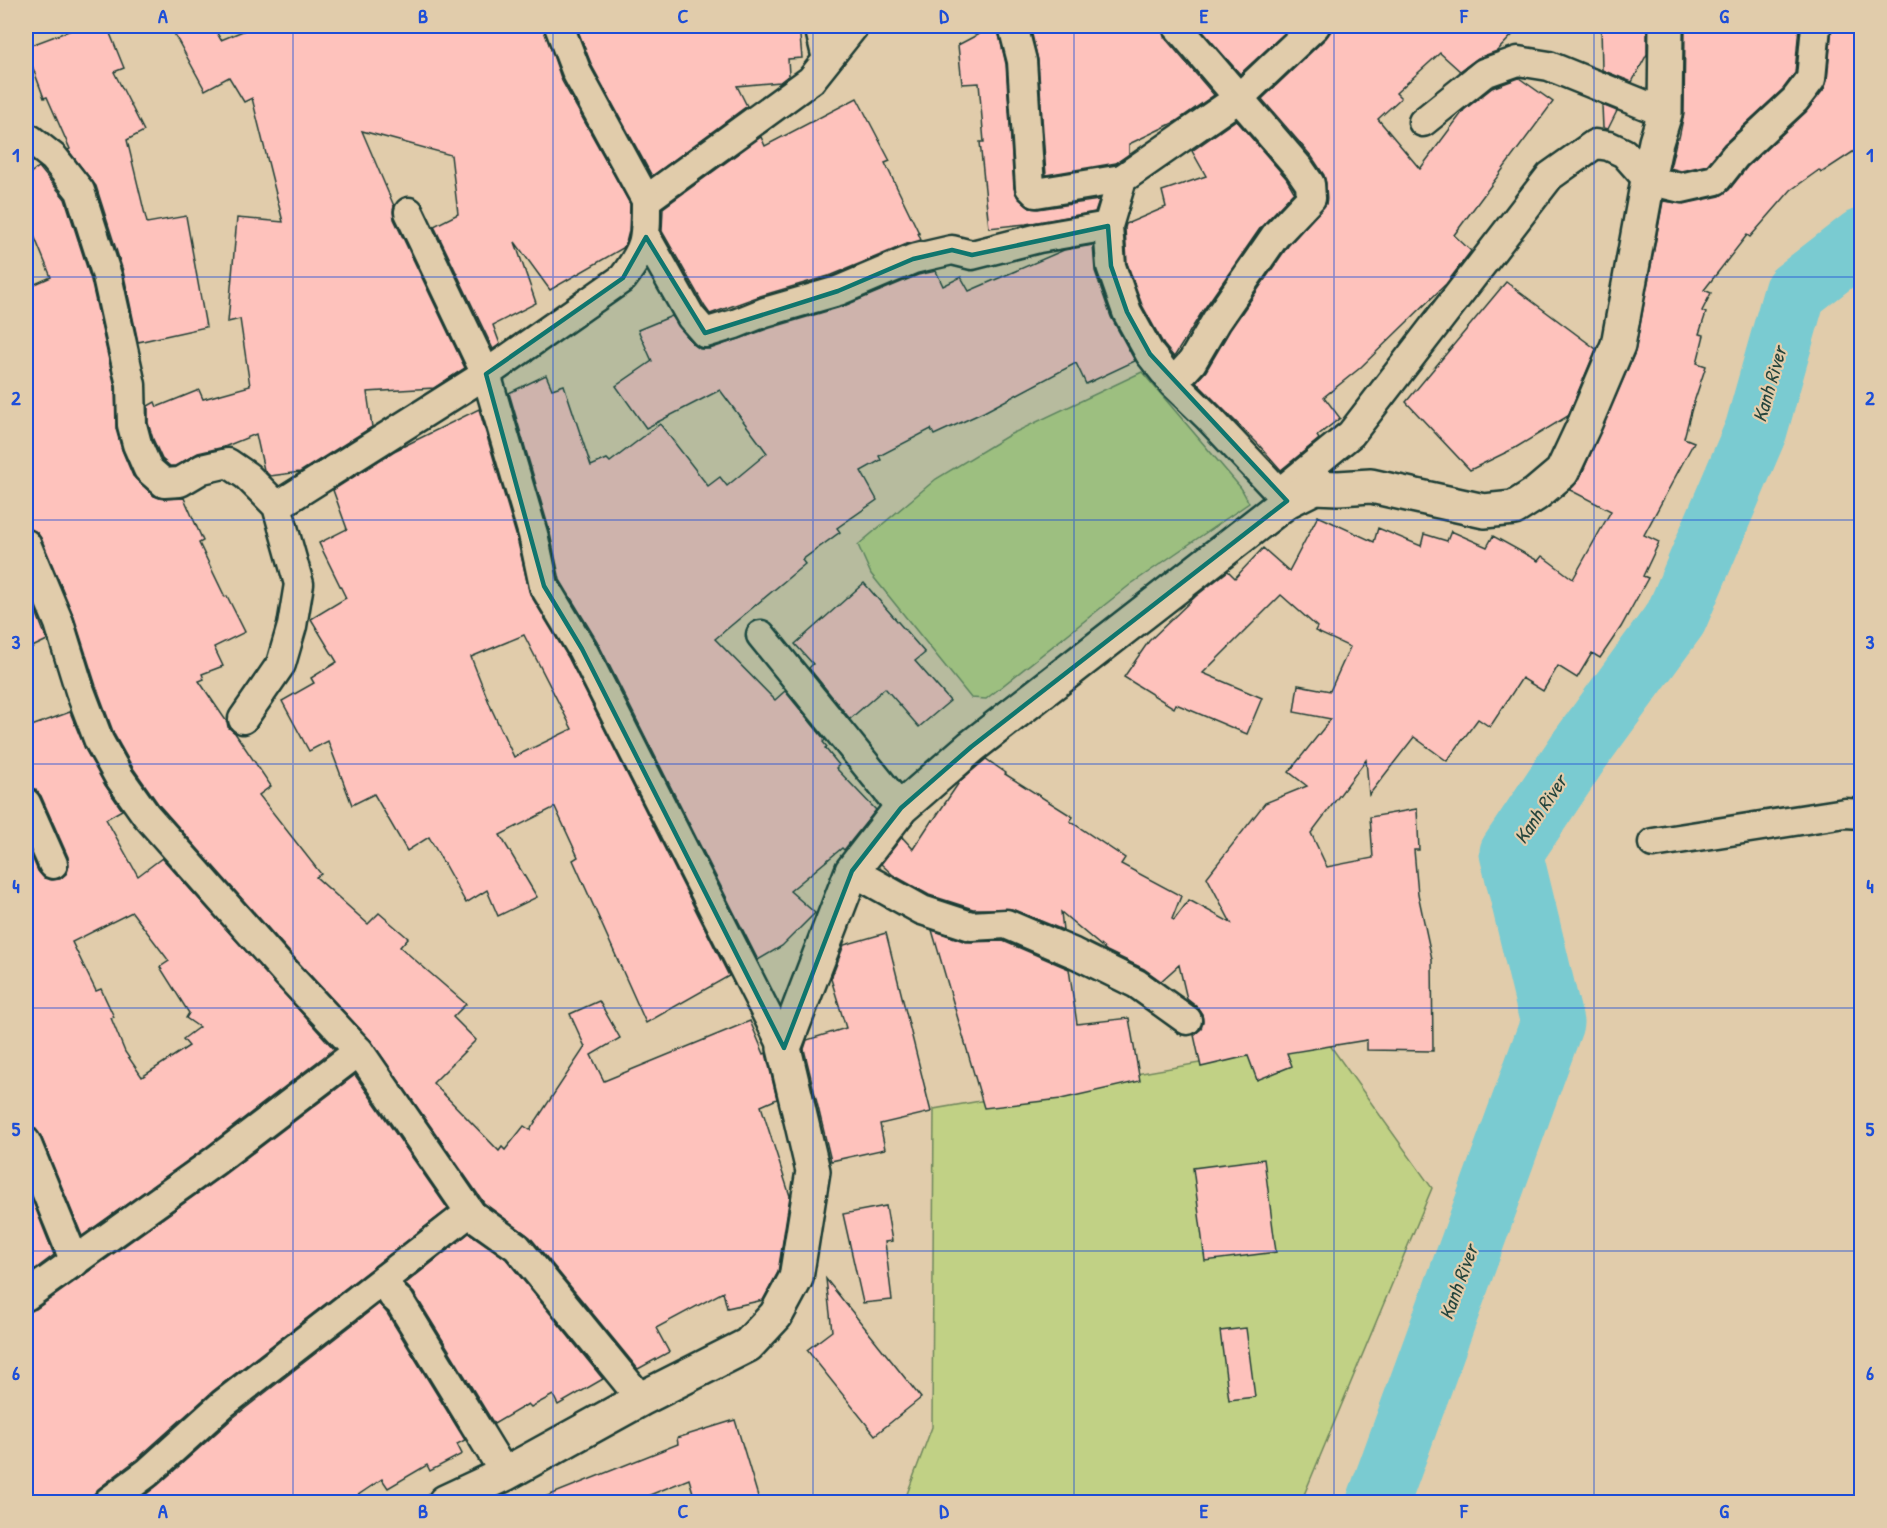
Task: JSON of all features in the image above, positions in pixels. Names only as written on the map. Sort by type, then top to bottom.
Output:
[{"type":"street","points":[[277,506],[486,374],[623,278],[637,259],[646,237],[646,200],[578,73],[560,26]]},
{"type":"street","points":[[819,26],[827,59]]},
{"type":"street","points":[[646,200],[811,80],[854,26]]},
{"type":"street","points":[[1013,26],[1022,61],[1030,187],[1036,193],[1122,180],[1240,97],[1315,26]]},
{"type":"street","points":[[1173,383],[1192,362],[1216,321],[1275,236],[1311,198],[1310,184],[1299,168],[1177,26]]},
{"type":"street","points":[[1283,497],[1315,487],[1371,486],[1484,511],[1514,508],[1536,494],[1562,472],[1618,345],[1648,180],[1665,113],[1666,26]]},
{"type":"street","points":[[784,1048],[852,871],[901,808],[971,747],[1283,497],[1351,434],[1550,176],[1595,144],[1609,146],[1624,153],[1648,180],[1681,188],[1716,180],[1735,156],[1795,100],[1811,79],[1816,26]]},
{"type":"street","points":[[1423,122],[1484,73],[1518,61],[1548,66],[1665,113]]},
{"type":"street","points":[[27,145],[54,158],[80,191],[106,276],[131,385],[132,425],[148,469],[164,483],[180,482],[202,469],[228,463],[247,476],[277,506],[299,585],[292,626],[281,664],[243,719]]},
{"type":"street","points":[[1122,180],[1108,226],[1111,266],[1127,312],[1150,354],[1173,383],[1283,497]]},
{"type":"street","points":[[409,212],[486,374],[533,534],[544,586],[582,649],[784,1048],[813,1171],[796,1278],[776,1315],[748,1345],[450,1501]]},
{"type":"street","points":[[646,237],[691,317],[705,333],[765,312],[838,291],[913,260],[952,250],[972,255],[1039,238],[1108,226]]},
{"type":"street","points":[[26,544],[59,623],[80,691],[99,741],[119,777],[146,814],[288,975],[359,1051],[470,1212],[517,1247],[641,1399]]},
{"type":"street","points":[[761,635],[901,808]]},
{"type":"street","points":[[26,803],[53,864]]},
{"type":"street","points":[[1653,843],[1845,813],[1862,814]]},
{"type":"street","points":[[852,871],[922,910],[971,926],[1006,924],[1074,953],[1137,984],[1186,1020]]},
{"type":"street","points":[[26,1296],[215,1161],[359,1051]]},
{"type":"street","points":[[26,1142],[75,1262]]},
{"type":"street","points":[[108,1503],[147,1473],[223,1404],[470,1212]]},
{"type":"street","points":[[384,1279],[505,1474]]},
{"type":"highlighted area","points":[[1108,226],[1111,266],[1127,312],[1150,354],[1287,501],[971,747],[901,808],[852,871],[784,1048],[582,649],[544,586],[486,374],[623,278],[646,237],[705,333],[838,291],[913,259],[952,250],[972,255]]},
{"type":"green space","points":[[1142,372],[1241,488],[1249,503],[1131,584],[986,699],[971,698],[871,574],[858,545],[936,479],[1009,435]]},
{"type":"green space","points":[[1327,1041],[1432,1188],[1301,1502],[904,1502],[932,1427],[934,1109]]},
{"type":"building","points":[[82,26],[107,26],[124,68],[114,72],[144,131],[127,140],[147,223],[186,216],[206,327],[138,342],[123,271],[96,186],[68,150],[70,149],[47,97],[44,98],[26,49],[26,47]]},
{"type":"building","points":[[170,26],[213,26],[221,40],[255,26],[543,26],[562,81],[630,204],[626,243],[623,248],[550,290],[515,242],[536,303],[493,325],[500,344],[493,349],[434,226],[458,214],[451,155],[362,131],[394,206],[394,219],[465,368],[434,388],[367,392],[372,427],[300,472],[270,476],[264,470],[256,434],[224,447],[198,453],[175,466],[170,466],[162,459],[153,439],[148,423],[148,406],[155,402],[157,407],[199,390],[203,399],[250,386],[240,319],[228,322],[237,218],[283,222],[252,98],[244,102],[229,77],[205,90]]},
{"type":"building","points":[[576,26],[799,26],[802,58],[788,59],[789,75],[780,82],[737,86],[747,106],[652,176],[592,66]]},
{"type":"building","points":[[997,26],[1006,64],[1014,188],[1018,198],[1030,208],[1038,209],[1099,200],[1095,212],[989,228],[980,142],[984,142],[979,83],[962,84],[958,45]]},
{"type":"building","points":[[1030,26],[1161,26],[1164,37],[1214,95],[1175,122],[1129,144],[1129,154],[1116,163],[1046,175],[1038,60]]},
{"type":"building","points":[[1198,26],[1292,26],[1240,74]]},
{"type":"building","points":[[1331,26],[1521,26],[1497,51],[1478,58],[1460,71],[1440,53],[1396,93],[1401,98],[1378,119],[1420,169],[1464,110],[1492,88],[1519,78],[1553,102],[1454,235],[1471,251],[1446,284],[1360,368],[1324,397],[1340,418],[1317,436],[1319,439],[1281,470],[1196,382],[1206,371],[1230,330],[1288,246],[1326,204],[1324,175],[1312,157],[1262,99],[1326,38],[1331,31]]},
{"type":"building","points":[[1601,26],[1647,26],[1647,54],[1632,82],[1602,70]]},
{"type":"building","points":[[1685,26],[1799,26],[1795,73],[1783,89],[1724,144],[1707,165],[1681,171],[1670,168],[1684,114]]},
{"type":"building","points":[[1832,26],[1862,26],[1862,146],[1821,173],[1819,170],[1791,190],[1750,237],[1747,235],[1704,290],[1711,293],[1702,311],[1706,313],[1699,334],[1704,335],[1697,363],[1706,366],[1684,438],[1694,442],[1644,535],[1659,542],[1643,576],[1648,578],[1621,627],[1600,658],[1592,653],[1577,678],[1558,666],[1543,691],[1522,678],[1490,727],[1478,719],[1447,761],[1414,737],[1369,795],[1366,760],[1311,833],[1327,867],[1373,858],[1370,817],[1417,809],[1419,850],[1414,850],[1418,894],[1432,959],[1433,1051],[1367,1050],[1367,1040],[1287,1053],[1292,1066],[1257,1080],[1248,1056],[1201,1067],[1194,1035],[1201,1029],[1202,1014],[1187,999],[1179,965],[1161,981],[1144,969],[1107,951],[1061,912],[1063,930],[1012,909],[973,909],[929,895],[893,875],[881,864],[902,837],[913,849],[960,781],[986,759],[1005,774],[1073,817],[1070,821],[1125,858],[1121,864],[1181,896],[1172,919],[1174,920],[1189,900],[1231,923],[1207,877],[1265,803],[1307,786],[1289,772],[1331,719],[1294,712],[1298,685],[1330,691],[1350,647],[1315,631],[1317,627],[1281,595],[1203,673],[1262,698],[1247,734],[1176,704],[1174,708],[1124,677],[1149,641],[1196,596],[1228,571],[1235,578],[1263,548],[1289,571],[1318,516],[1374,542],[1378,528],[1421,546],[1424,534],[1447,541],[1451,531],[1487,547],[1493,536],[1538,561],[1542,556],[1573,579],[1611,511],[1570,490],[1579,480],[1635,352],[1663,201],[1684,204],[1720,196],[1729,190],[1747,167],[1806,112],[1824,89],[1827,81]]},
{"type":"building","points":[[857,98],[890,161],[885,163],[921,240],[832,275],[760,296],[710,314],[662,231],[663,208],[761,137],[765,146]]},
{"type":"building","points":[[1602,105],[1617,111],[1608,129],[1603,128]]},
{"type":"building","points":[[1236,120],[1286,178],[1294,192],[1261,227],[1174,357],[1164,345],[1142,305],[1127,263],[1126,224],[1166,207],[1162,191],[1206,176],[1192,151]]},
{"type":"building","points":[[39,167],[65,199],[91,280],[115,387],[116,429],[133,476],[154,496],[165,499],[184,498],[203,541],[199,543],[245,632],[214,647],[223,666],[202,674],[204,679],[199,681],[227,722],[228,727],[235,733],[271,786],[259,795],[321,874],[316,877],[368,924],[379,913],[408,938],[400,947],[466,1004],[453,1017],[476,1040],[433,1083],[499,1151],[502,1147],[505,1150],[524,1126],[530,1130],[585,1047],[570,1014],[599,1001],[620,1038],[591,1055],[604,1081],[750,1021],[764,1054],[766,1053],[777,1099],[761,1106],[790,1196],[778,1272],[763,1300],[727,1308],[723,1292],[656,1328],[669,1352],[638,1369],[530,1237],[484,1203],[372,1042],[159,805],[133,768],[114,734],[74,617],[41,538],[35,531],[26,528],[26,288],[51,277],[26,216],[26,176]]},
{"type":"building","points":[[1093,245],[1095,271],[1111,317],[1135,361],[1086,384],[1076,363],[984,412],[934,435],[931,429],[879,456],[881,460],[861,471],[877,500],[837,528],[840,532],[802,560],[805,564],[715,639],[775,700],[785,691],[825,740],[823,742],[827,747],[825,748],[839,765],[836,768],[876,810],[844,850],[842,848],[790,891],[815,913],[782,946],[758,960],[597,641],[560,580],[549,529],[509,393],[546,375],[552,389],[564,385],[591,466],[607,459],[610,462],[660,424],[708,486],[720,477],[727,486],[767,453],[720,390],[646,428],[616,386],[652,361],[638,330],[672,316],[693,344],[700,349],[710,349],[844,306],[918,275],[936,271],[943,286],[961,277],[969,291],[1064,250]]},
{"type":"building","points":[[1506,282],[1596,349],[1568,416],[1515,448],[1470,470],[1406,402]]},
{"type":"building","points":[[479,409],[517,538],[530,594],[568,657],[729,976],[646,1023],[573,860],[578,857],[555,807],[500,835],[537,897],[498,916],[487,890],[466,903],[429,837],[407,851],[374,794],[352,805],[328,741],[309,751],[282,701],[314,683],[311,678],[337,662],[311,619],[346,598],[319,543],[347,529],[333,490],[394,451]],"holes":[[[524,635],[572,729],[514,757],[471,657]]]},
{"type":"building","points":[[864,583],[925,653],[915,661],[950,701],[919,727],[885,688],[850,719],[809,668],[813,664],[795,644]]},
{"type":"building","points":[[26,586],[47,640],[26,650]]},
{"type":"building","points":[[70,712],[85,749],[122,810],[106,819],[138,876],[162,858],[334,1049],[205,1148],[82,1236],[41,1136],[36,1129],[26,1125],[26,843],[38,871],[44,878],[60,879],[67,873],[69,865],[68,857],[41,796],[35,789],[26,787],[26,728]],"holes":[[[132,912],[169,961],[160,967],[189,1013],[186,1018],[199,1027],[183,1039],[189,1046],[142,1077],[125,1052],[111,1018],[114,1017],[101,989],[96,991],[72,942]]]},
{"type":"building","points":[[932,930],[966,942],[1003,941],[1069,969],[1077,1024],[1129,1018],[1140,1081],[1061,1099],[984,1108]]},
{"type":"building","points":[[886,933],[931,1112],[880,1124],[885,1149],[831,1161],[804,1049],[807,1040],[846,1028],[831,979],[844,945]]},
{"type":"building","points":[[355,1075],[448,1209],[213,1391],[136,1460],[98,1489],[93,1495],[92,1503],[26,1503],[26,1312],[36,1309],[225,1174]]},
{"type":"building","points":[[1264,1159],[1276,1252],[1205,1261],[1193,1168]]},
{"type":"building","points":[[26,1184],[54,1255],[26,1276]]},
{"type":"building","points":[[886,1206],[892,1241],[885,1242],[892,1300],[863,1303],[843,1214]]},
{"type":"building","points":[[469,1233],[506,1259],[603,1379],[558,1405],[553,1395],[531,1407],[528,1404],[494,1424],[414,1293],[405,1284]]},
{"type":"building","points":[[826,1279],[921,1398],[875,1435],[807,1350],[832,1331]]},
{"type":"building","points":[[379,1304],[387,1313],[465,1440],[457,1444],[462,1454],[430,1471],[427,1465],[388,1488],[382,1479],[346,1503],[135,1503],[234,1417]]},
{"type":"building","points":[[1246,1328],[1255,1397],[1229,1400],[1220,1331]]},
{"type":"building","points":[[735,1420],[760,1503],[696,1503],[689,1479],[630,1503],[535,1503],[535,1501],[678,1444],[677,1438]]},
{"type":"waterway","name":"Kanh River","points":[[1378,1502],[1552,1023],[1511,853],[1579,751],[1676,618],[1756,430],[1795,292],[1862,240]]}]
